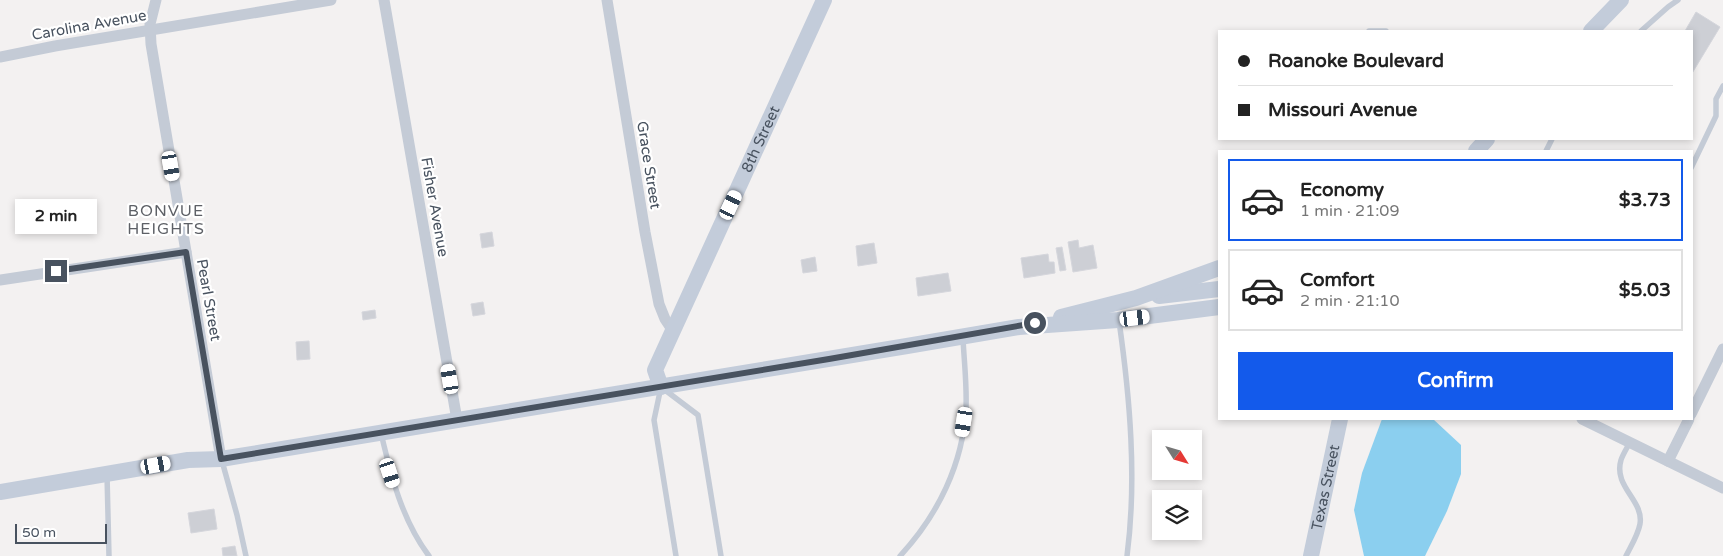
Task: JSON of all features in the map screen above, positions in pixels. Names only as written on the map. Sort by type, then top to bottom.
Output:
[{"type":"main road","name":"8th Street","points":[[661,387],[655,370],[824,0]]},
{"type":"main road","points":[[1597,28],[1621,0]]},
{"type":"main road","points":[[1477,150],[1486,140]]},
{"type":"main road","points":[[0,492],[188,460],[221,459],[1019,327],[1136,298],[1218,268]]},
{"type":"main road","points":[[1136,298],[1183,295],[1218,289]]},
{"type":"main road","points":[[1019,327],[1118,320],[1218,308]]},
{"type":"main road","name":"Texas Street","points":[[1311,556],[1340,420]]},
{"type":"street","name":"Pearl Street","points":[[156,0],[149,30],[221,459]]},
{"type":"street","name":"Carolina Avenue","points":[[0,57],[55,46],[331,0]]},
{"type":"street","name":"Fisher Avenue","points":[[384,0],[457,420]]},
{"type":"street","name":"Grace Street","points":[[607,0],[658,304],[665,319],[674,331]]},
{"type":"street","points":[[0,280],[186,252]]},
{"type":"street","points":[[1693,410],[1723,349]]},
{"type":"street","points":[[1584,420],[1723,488]]},
{"type":"street","points":[[1668,461],[1688,420]]},
{"type":"lane","points":[[1642,30],[1678,0]]},
{"type":"lane","points":[[1693,164],[1716,116],[1716,99],[1723,86]]},
{"type":"lane","points":[[1716,116],[1723,118]]},
{"type":"lane","points":[[1117,303],[1125,366],[1131,455],[1132,500],[1127,556]]},
{"type":"lane","points":[[900,556],[920,533],[935,510],[954,467],[966,410],[963,336]]},
{"type":"lane","points":[[676,556],[654,420],[661,387],[698,416],[722,556]]},
{"type":"lane","points":[[381,433],[390,473],[400,503],[416,538],[429,556]]},
{"type":"lane","points":[[1626,556],[1640,523],[1639,512],[1620,478],[1621,459],[1630,442]]},
{"type":"lane","points":[[221,459],[237,515],[246,556]]},
{"type":"lane","points":[[107,473],[109,556]]},
{"type":"water","points":[[1382,420],[1434,420],[1461,445],[1461,474],[1447,511],[1425,556],[1364,556],[1354,510],[1362,473]]},
{"type":"building","points":[[1696,12],[1720,27],[1693,72],[1693,30],[1686,30]]},
{"type":"building","points":[[492,232],[494,246],[482,248],[480,234]]},
{"type":"building","points":[[1078,240],[1079,248],[1093,245],[1097,268],[1073,272],[1068,242]]},
{"type":"building","points":[[874,243],[877,263],[858,266],[856,246]]},
{"type":"building","points":[[1062,247],[1066,270],[1060,271],[1056,248]]},
{"type":"building","points":[[1048,254],[1049,262],[1054,262],[1055,273],[1024,278],[1021,258]]},
{"type":"building","points":[[815,257],[817,271],[803,273],[801,260]]},
{"type":"building","points":[[948,273],[951,291],[918,296],[916,278]]},
{"type":"building","points":[[483,302],[485,314],[473,316],[471,304]]},
{"type":"building","points":[[375,310],[376,318],[363,320],[362,312]]},
{"type":"building","points":[[309,341],[310,359],[297,360],[296,342]]},
{"type":"building","points":[[214,509],[217,529],[191,533],[188,513]]},
{"type":"building","points":[[235,546],[237,556],[223,556],[222,548]]},
{"type":"district","name":"BONVUE HEIGHTS","points":[[166,220]]},
{"type":"route","points":[[56,271],[186,252],[221,459],[907,346],[1035,323]]}]
